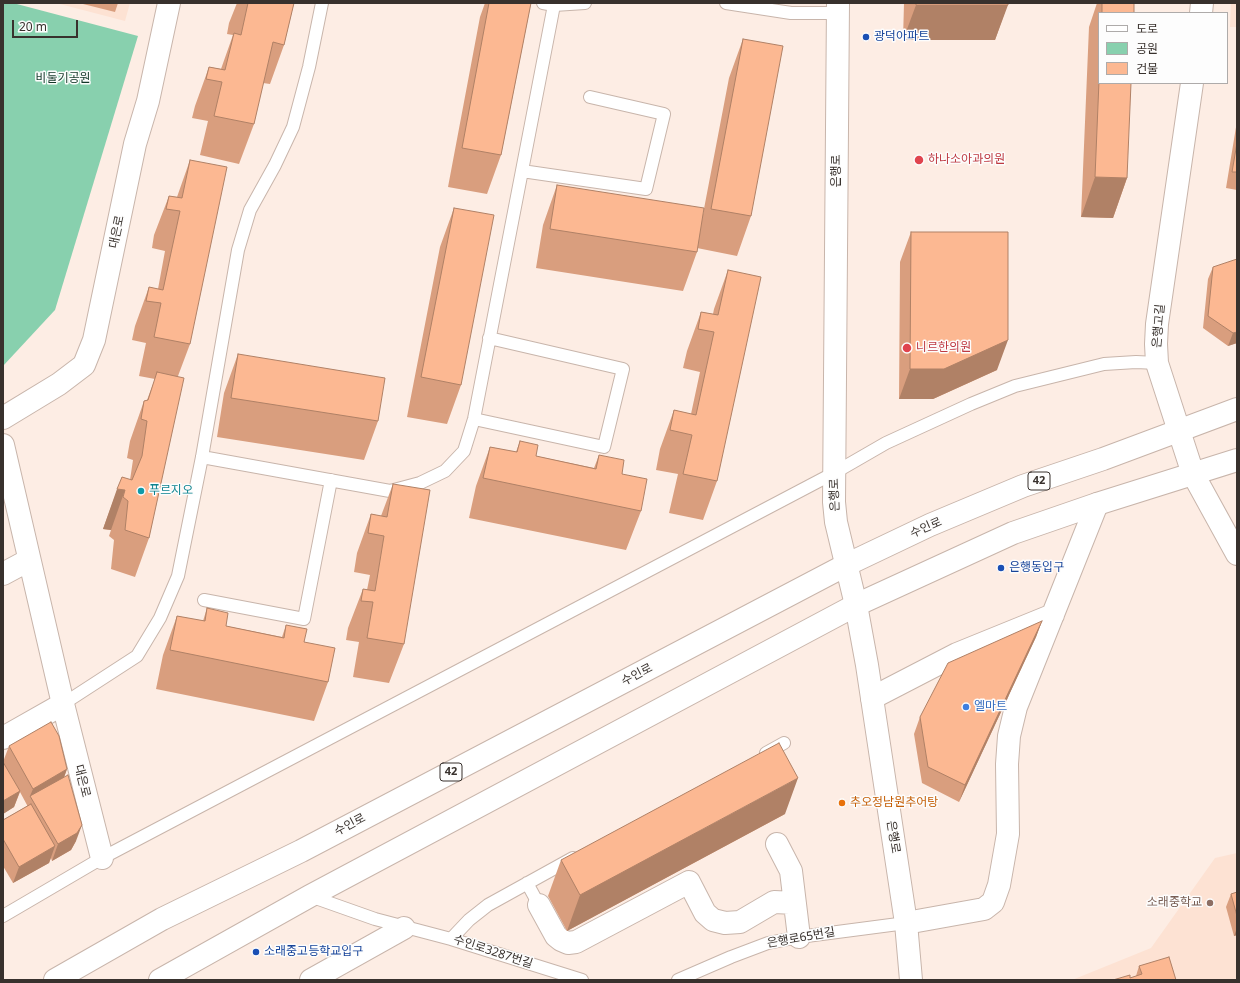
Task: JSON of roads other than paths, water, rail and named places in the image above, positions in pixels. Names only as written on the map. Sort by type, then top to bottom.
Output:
[{"type":"street","name":"대은로","points":[[3,418],[59,384],[84,365],[94,340],[135,144],[148,101],[169,3]]},
{"type":"street","name":"은행로","points":[[838,8],[834,502],[836,522],[856,606],[872,698],[906,922],[911,980]]},
{"type":"street","name":"은행고길","points":[[1192,84],[1157,324],[1157,362],[1193,474],[1237,554]]},
{"type":"street","name":"수인로","points":[[55,980],[162,919],[308,847],[846,565],[930,525],[1023,486],[1103,459],[1237,409]]},
{"type":"street","name":"대은로","points":[[3,445],[63,704],[102,858]]},
{"type":"street","points":[[160,980],[310,896],[856,606],[1013,534],[1097,504],[1237,460]]},
{"type":"street","points":[[906,922],[984,909],[993,902],[999,885],[1008,834],[1007,764],[1009,736],[1016,707],[1097,504]]},
{"type":"street","points":[[3,574],[29,560]]},
{"type":"street","points":[[872,698],[957,654],[1053,615]]},
{"type":"street","points":[[3,738],[63,704]]},
{"type":"street","points":[[777,844],[791,871],[799,937]]},
{"type":"street","points":[[539,905],[556,936],[568,943],[576,942],[688,882],[705,913],[713,920],[725,923],[740,922],[774,902],[795,903]]},
{"type":"street","points":[[311,980],[404,928]]},
{"type":"lane","points":[[63,704],[138,656],[160,618],[178,576],[202,457],[238,250],[250,210],[275,165],[292,127],[309,67],[322,3]]},
{"type":"lane","points":[[202,457],[390,491],[420,483],[445,471],[464,451],[474,419],[522,171],[549,4],[579,3]]},
{"type":"lane","points":[[726,3],[791,13],[838,8]]},
{"type":"lane","points":[[522,171],[646,189],[664,114],[590,97]]},
{"type":"lane","points":[[474,419],[604,447],[623,369],[489,338]]},
{"type":"lane","points":[[3,916],[102,858],[834,473],[886,443],[971,404],[1015,386],[1104,364],[1157,362]]},
{"type":"lane","points":[[204,600],[304,618],[331,480]]},
{"type":"lane","points":[[756,758],[784,743]]},
{"type":"lane","points":[[451,939],[469,920],[488,905],[583,853]]},
{"type":"lane","points":[[527,883],[539,905]]},
{"type":"lane","name":"수인로3287번길","points":[[310,896],[375,920],[451,939],[582,980]]},
{"type":"lane","name":"은행로65번길","points":[[678,980],[768,943],[799,937],[906,922]]},
{"type":"place","name":"광덕아파트","points":[[866,37]]},
{"type":"place","name":"하나소아과의원","points":[[919,160]]},
{"type":"place","name":"니르한의원","points":[[907,348]]},
{"type":"place","name":"푸르지오","points":[[141,491]]},
{"type":"place","name":"은행동입구","points":[[1001,568]]},
{"type":"place","name":"엘마트","points":[[966,707]]},
{"type":"place","name":"추오정남원추어탕","points":[[842,803]]},
{"type":"place","name":"소래중학교","points":[[1210,903]]},
{"type":"place","name":"소래중고등학교입구","points":[[256,952]]},
{"type":"park label","name":"비둘기공원","points":[[63,79]]}]
